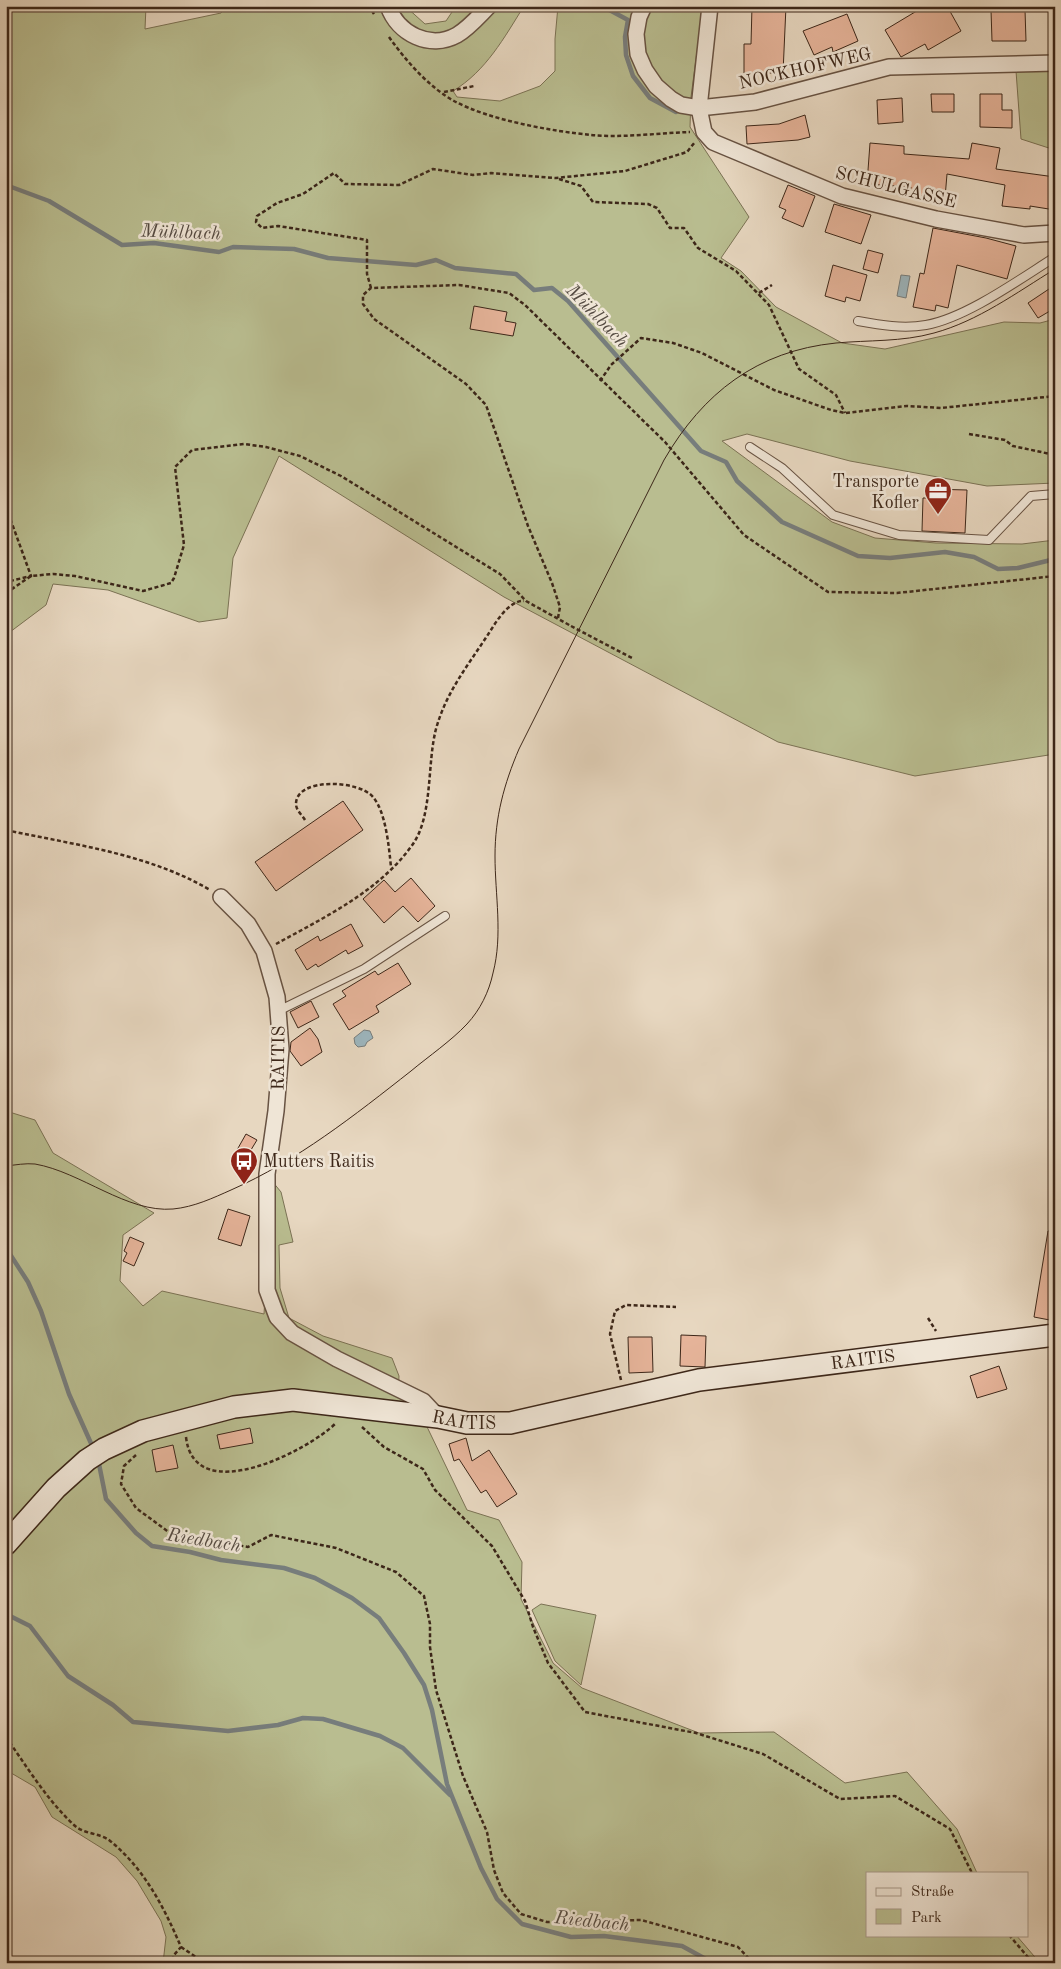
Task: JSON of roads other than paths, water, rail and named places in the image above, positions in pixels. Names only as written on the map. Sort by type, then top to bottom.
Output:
[{"type":"street","points":[[388,6],[394,18],[404,30],[418,37],[434,41],[456,35],[489,6]]},
{"type":"street","name":"NOCKHOFWEG","points":[[644,6],[639,17],[636,34],[638,54],[644,70],[656,86],[671,99],[681,105],[699,108],[755,102],[889,67],[1055,63]]},
{"type":"street","points":[[699,108],[710,6]]},
{"type":"street","name":"SCHULGASSE","points":[[699,108],[704,132],[720,145],[842,196],[936,219],[1024,235],[1055,233]]},
{"type":"street","name":"RAITIS","points":[[221,897],[248,924],[264,950],[278,1012],[280,1058],[276,1111],[267,1174],[268,1290],[277,1317],[292,1333],[423,1401],[438,1417],[483,1424],[510,1423],[705,1379],[1055,1335]]},
{"type":"street","points":[[9,1538],[56,1488],[95,1455],[136,1433],[184,1418],[254,1404],[293,1400],[438,1417]]},
{"type":"lane","points":[[858,321],[887,326],[911,327],[940,322],[960,313],[1055,257]]},
{"type":"lane","points":[[750,447],[782,468],[833,515],[899,535],[989,540],[1031,496],[1055,494]]},
{"type":"lane","points":[[278,1012],[364,969],[445,916]]},
{"type":"water","points":[[901,275],[910,276],[906,298],[897,296]]},
{"type":"water","points":[[364,1030],[370,1031],[373,1038],[365,1046],[358,1047],[355,1044],[354,1038]]},
{"type":"waterway","points":[[602,6],[628,20],[625,37],[626,55],[633,76],[650,98],[676,112]]},
{"type":"waterway","name":"Mühlbach","points":[[6,185],[49,201],[122,245],[154,243],[219,252],[233,247],[294,249],[328,258],[416,265],[436,260],[455,268],[516,274],[534,290],[552,288],[568,301],[701,451],[726,462],[737,481],[782,522],[858,556],[890,558],[945,552],[974,557],[998,569],[1018,568],[1055,559]]},
{"type":"waterway","name":"Riedbach","points":[[6,1248],[28,1282],[41,1311],[69,1394],[94,1450]]},
{"type":"waterway","name":"Riedbach","points":[[98,1459],[106,1499],[136,1533],[152,1546],[190,1552],[221,1560],[284,1568],[315,1578],[352,1598],[379,1618],[424,1685],[432,1710],[447,1784],[481,1868],[497,1899],[522,1924],[571,1937],[604,1936],[682,1946],[713,1963]]},
{"type":"waterway","name":"Riedbach","points":[[6,1614],[30,1626],[68,1676],[113,1705],[133,1722],[228,1731],[278,1725],[303,1718],[323,1719],[380,1736],[403,1748],[450,1795]]},
{"type":"tram line","points":[[6,1166],[35,1164],[52,1168],[121,1199],[156,1209],[173,1209],[196,1204],[255,1178],[302,1151],[369,1104],[440,1048],[472,1019],[486,994],[493,973],[498,944],[495,842],[501,801],[519,749],[664,460],[679,436],[696,415],[735,379],[781,355],[836,343],[910,338],[950,328],[996,306],[1055,269]]},
{"type":"place","name":"Transporte Kofler","points":[[938,515]]},
{"type":"place","name":"Mutters Raitis","points":[[244,1185]]}]
